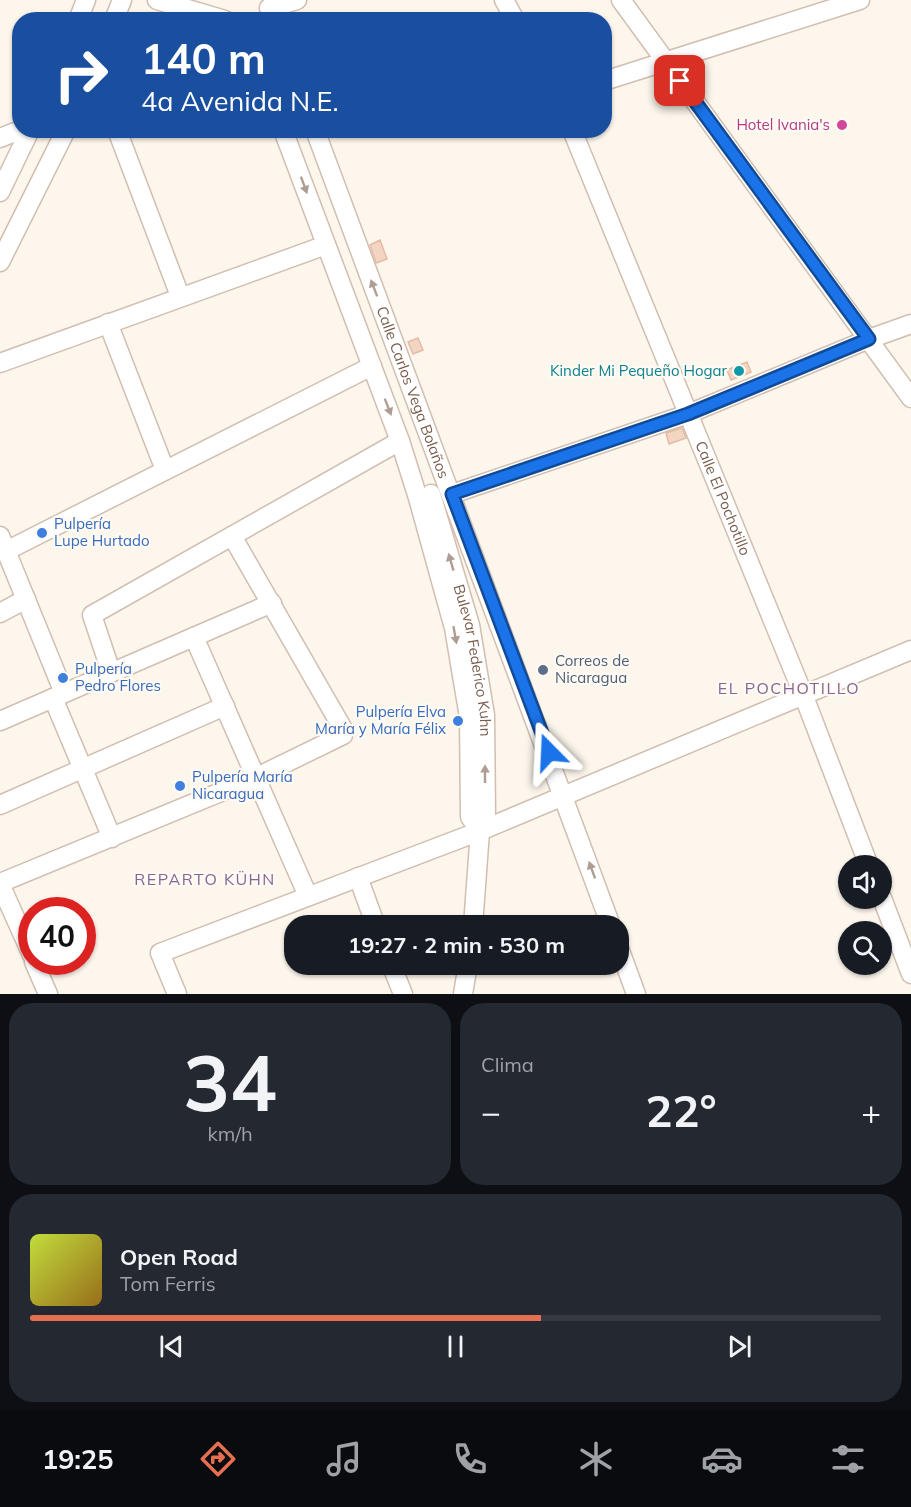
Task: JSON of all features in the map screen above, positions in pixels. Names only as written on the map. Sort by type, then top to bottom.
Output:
[{"type":"street","points":[[157,0],[198,12]]},
{"type":"street","points":[[269,9],[297,0]]},
{"type":"street","points":[[621,0],[911,398]]},
{"type":"street","points":[[612,79],[860,0]]},
{"type":"street","points":[[0,192],[26,138]]},
{"type":"street","points":[[0,262],[62,138]]},
{"type":"street","points":[[120,138],[180,296]]},
{"type":"street","name":"Calle Carlos Vega Bolaños","points":[[286,138],[400,441],[425,496]]},
{"type":"street","name":"Calle Carlos Vega Bolaños","points":[[318,138],[565,795],[607,915]]},
{"type":"street","name":"Calle El Pochotillo","points":[[575,138],[803,694],[865,855]]},
{"type":"street","points":[[0,363],[326,245]]},
{"type":"street","points":[[108,323],[165,470]]},
{"type":"street","points":[[425,496],[451,491],[688,414],[869,339],[911,324]]},
{"type":"street","points":[[112,838],[82,768],[26,599],[3,544],[165,470],[372,366]]},
{"type":"street","points":[[111,672],[92,615],[400,441]]},
{"type":"street","name":"Bulevar Federico Kuhn","points":[[425,496],[470,625],[485,715],[486,814],[480,831],[473,915]]},
{"type":"street","points":[[18,924],[0,884],[256,777],[343,735],[343,729],[232,536]]},
{"type":"street","points":[[0,613],[26,599]]},
{"type":"street","points":[[0,721],[272,603]]},
{"type":"street","points":[[194,637],[308,896]]},
{"type":"street","points":[[177,994],[160,953],[480,831],[911,650]]},
{"type":"street","points":[[0,806],[225,706]]},
{"type":"street","points":[[358,877],[372,915]]},
{"type":"street","points":[[886,909],[911,974]]},
{"type":"street","points":[[40,975],[48,994]]},
{"type":"street","points":[[396,975],[403,994]]},
{"type":"street","points":[[463,994],[466,975]]},
{"type":"street","points":[[629,975],[636,994]]},
{"type":"building","points":[[380,240],[387,259],[376,263],[370,245]]},
{"type":"building","points":[[418,338],[423,350],[413,354],[408,342]]},
{"type":"building","name":"Kinder Mi Pequeño Hogar","points":[[747,362],[751,372],[731,380],[727,370]]},
{"type":"building","points":[[682,428],[686,438],[669,444],[666,433]]},
{"type":"place","name":"Hotel Ivania's","points":[[842,125]]},
{"type":"place","name":"Kinder Mi Pequeño Hogar","points":[[739,371]]},
{"type":"place","name":"Pulpería Lupe Hurtado","points":[[42,533]]},
{"type":"place","name":"Correos de Nicaragua","points":[[543,670]]},
{"type":"place","name":"Pulpería Pedro Flores","points":[[63,678]]},
{"type":"place","name":"Pulpería Elva María y María Félix","points":[[458,721]]},
{"type":"place","name":"Pulpería María Nicaragua","points":[[180,786]]},
{"type":"district","name":"EL POCHOTILLO","points":[[789,688]]},
{"type":"district","name":"REPARTO KÜHN","points":[[205,879]]},
{"type":"route","points":[[549,752],[452,494],[688,414],[869,339],[680,81]]}]
